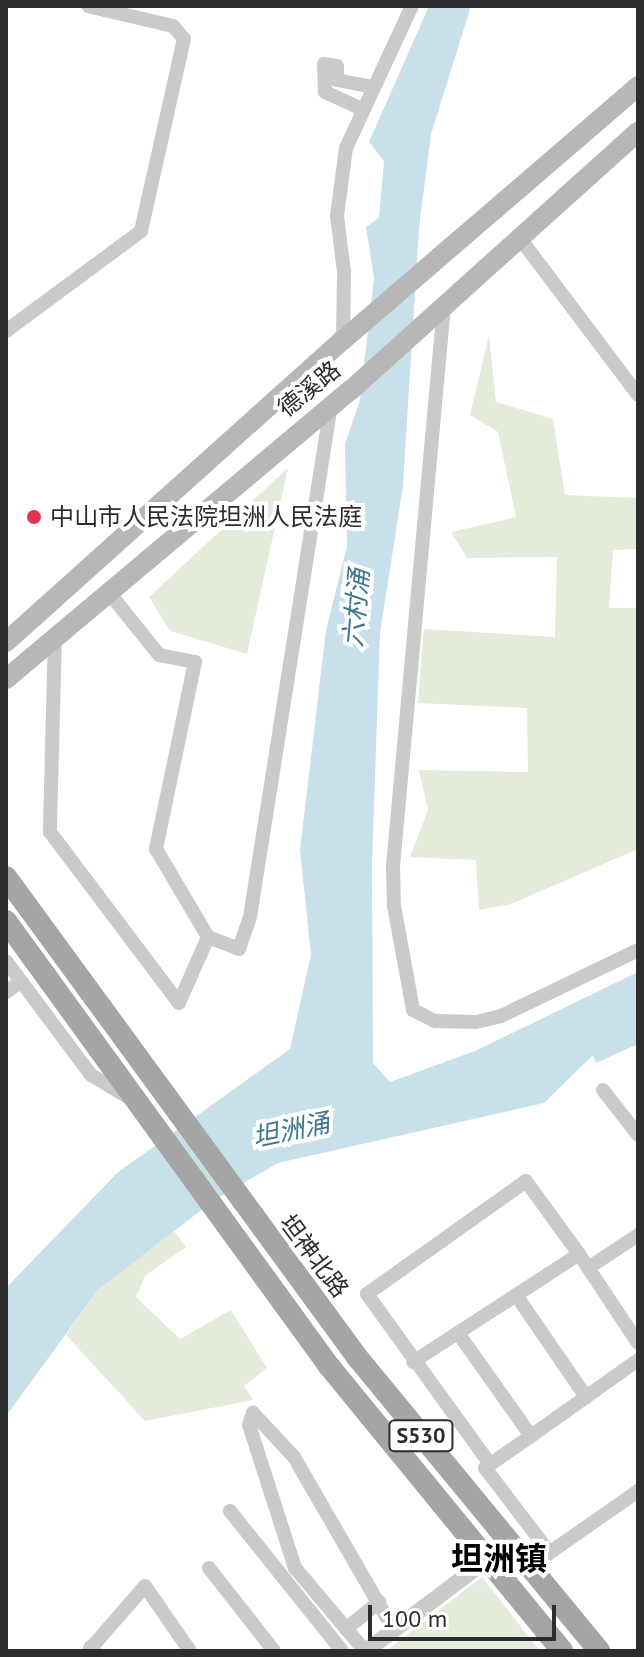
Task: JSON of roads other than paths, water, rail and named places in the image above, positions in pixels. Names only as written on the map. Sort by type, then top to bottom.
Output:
[{"type":"main road","name":"德溪路","points":[[6,642],[343,340],[638,86]]},
{"type":"main road","name":"德溪路","points":[[6,679],[107,590],[351,390],[638,132]]},
{"type":"main road","name":"坦神北路","points":[[6,877],[151,1098]]},
{"type":"main road","name":"坦神北路","points":[[6,921],[151,1098],[241,1220],[599,1651]]},
{"type":"main road","name":"坦神北路","points":[[241,1220],[329,1366],[484,1562],[557,1647]]},
{"type":"street","points":[[6,331],[141,231],[184,39],[173,26],[88,6]]},
{"type":"street","points":[[343,340],[344,272],[337,216],[346,148],[412,6]]},
{"type":"street","points":[[362,109],[325,92],[324,64],[337,66],[337,80],[374,87]]},
{"type":"street","points":[[519,237],[638,395]]},
{"type":"street","points":[[437,312],[393,866],[394,906],[413,1010],[435,1021],[476,1022],[501,1016],[638,950]]},
{"type":"street","points":[[107,590],[159,655],[195,662],[156,849],[208,937],[239,949],[250,917],[331,404]]},
{"type":"street","points":[[55,635],[50,832],[179,1003],[208,937]]},
{"type":"street","points":[[6,961],[91,1075],[151,1098]]},
{"type":"street","points":[[6,992],[20,982]]},
{"type":"street","points":[[603,1090],[638,1135]]},
{"type":"street","points":[[490,1464],[413,1362],[367,1294],[526,1181],[638,1343]]},
{"type":"street","points":[[588,1268],[638,1235]]},
{"type":"street","points":[[413,1362],[579,1254]]},
{"type":"street","points":[[516,1295],[586,1397]]},
{"type":"street","points":[[458,1333],[531,1436]]},
{"type":"street","points":[[549,1552],[485,1468],[638,1360]]},
{"type":"street","points":[[394,1630],[294,1457],[253,1413],[249,1425],[295,1568],[366,1651],[394,1630],[484,1562]]},
{"type":"street","points":[[528,1567],[638,1491]]},
{"type":"street","points":[[230,1511],[342,1651]]},
{"type":"street","points":[[209,1568],[274,1651]]},
{"type":"street","points":[[92,1650],[145,1586],[190,1651]]},
{"type":"street","points":[[346,1629],[379,1602]]},
{"type":"water","points":[[429,6],[471,6],[431,134],[419,228],[403,486],[380,633],[372,863],[373,1063],[390,1082],[475,1051],[638,972],[638,1044],[596,1063],[593,1055],[544,1103],[278,1163],[213,1201],[98,1290],[6,1416],[6,1288],[117,1173],[290,1049],[311,955],[300,850],[326,630],[347,546],[345,444],[360,400],[374,278],[366,227],[379,218],[384,161],[369,142]]},
{"type":"place","name":"中山市人民法院坦洲人民法庭","points":[[34,517]]},
{"type":"district","name":"坦洲镇","points":[[499,1558]]},
{"type":"water label","name":"六村涌","points":[[356,608]]},
{"type":"water label","name":"坦洲涌","points":[[291,1130]]}]
